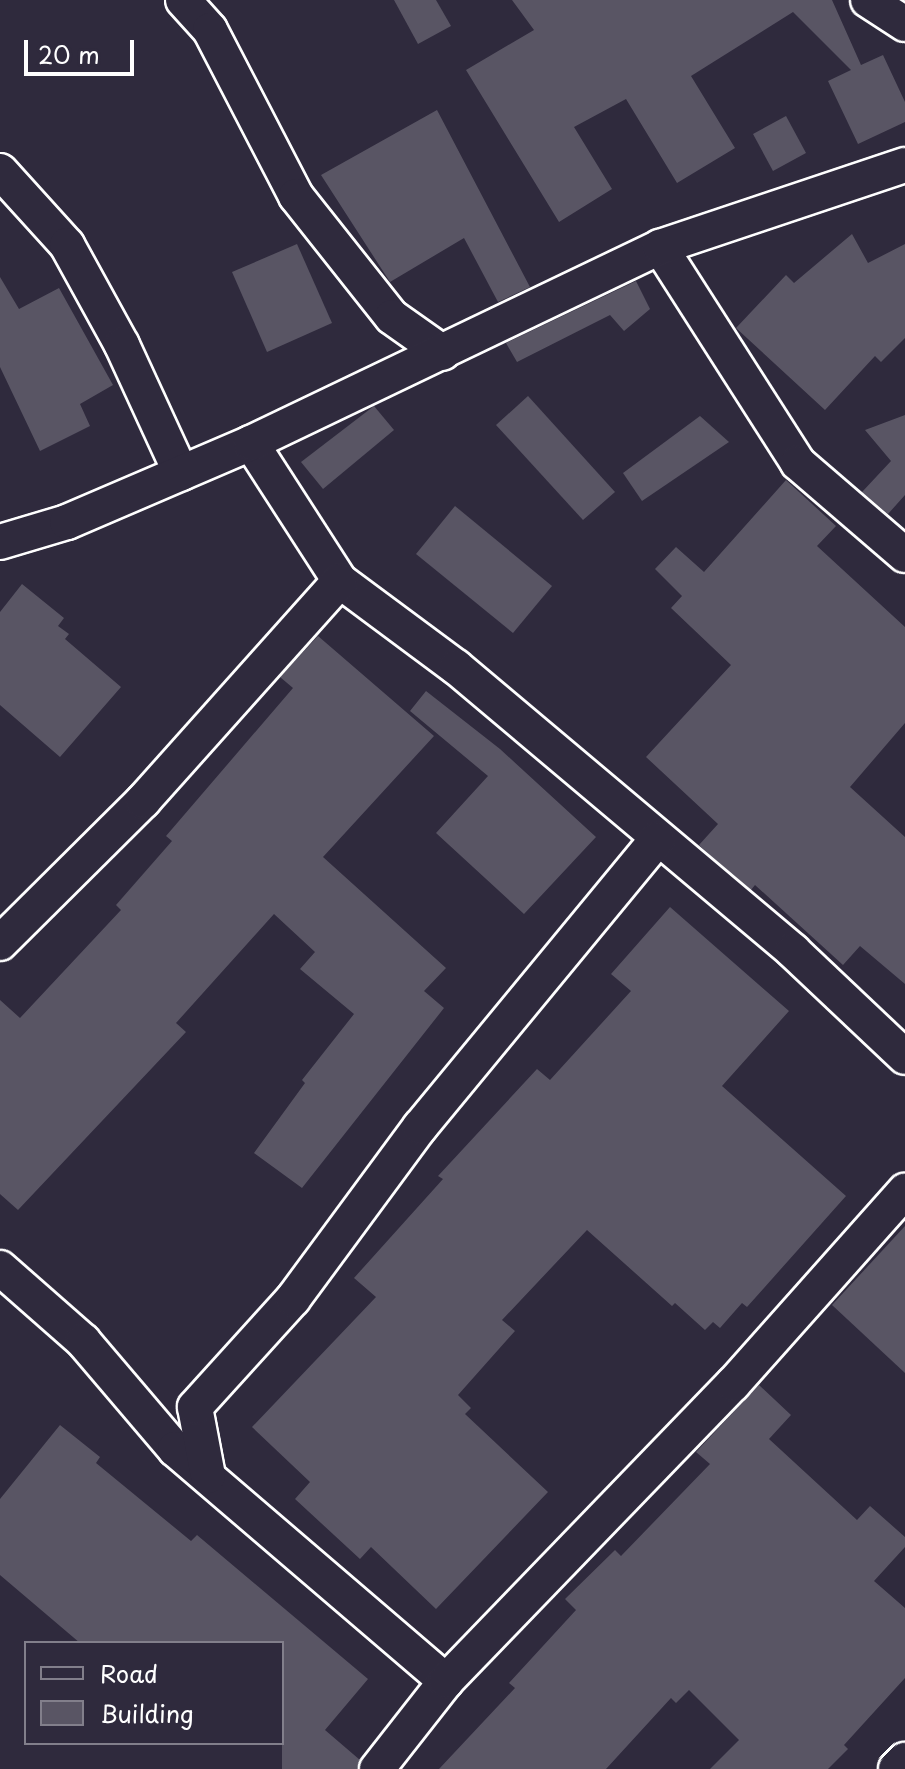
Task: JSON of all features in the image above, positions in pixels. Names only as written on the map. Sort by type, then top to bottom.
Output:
[{"type":"street","points":[[183,0],[210,30],[296,196],[392,317],[443,353]]},
{"type":"street","points":[[868,0],[905,24]]},
{"type":"street","points":[[0,542],[67,522],[251,443],[660,247],[905,165]]},
{"type":"street","points":[[0,171],[67,245],[122,345],[181,473]]},
{"type":"street","points":[[660,247],[798,463],[905,555]]},
{"type":"street","points":[[251,443],[340,581],[456,667],[793,951],[905,1057]]},
{"type":"street","points":[[0,943],[143,801],[340,581]]},
{"type":"street","points":[[208,1476],[195,1407],[293,1299],[420,1127],[657,839]]},
{"type":"street","points":[[377,1769],[446,1681],[733,1384],[905,1191]]},
{"type":"street","points":[[0,1268],[83,1341],[175,1449],[446,1681]]},
{"type":"street","points":[[896,1769],[905,1760]]},
{"type":"building","points":[[394,0],[436,0],[451,26],[418,44]]},
{"type":"building","points":[[512,0],[832,0],[861,65],[883,55],[905,102],[905,122],[858,144],[828,81],[851,70],[793,12],[691,76],[735,148],[677,183],[626,99],[574,127],[612,189],[559,222],[466,70],[534,30]]},
{"type":"building","points":[[437,110],[530,287],[498,302],[464,238],[390,282],[321,175]]},
{"type":"building","points":[[786,116],[806,153],[773,171],[753,134]]},
{"type":"building","points":[[852,234],[868,263],[905,244],[905,338],[881,362],[875,356],[825,410],[736,328],[786,275],[794,283]]},
{"type":"building","points":[[297,244],[332,323],[267,352],[232,272]]},
{"type":"building","points":[[0,277],[19,309],[59,288],[113,385],[80,404],[90,426],[40,451],[0,367]]},
{"type":"building","points":[[636,281],[650,309],[624,331],[610,315],[517,362],[506,343]]},
{"type":"building","points":[[528,396],[615,492],[583,520],[496,425]]},
{"type":"building","points":[[374,406],[394,430],[323,489],[301,462]]},
{"type":"building","points":[[905,415],[905,495],[888,514],[862,492],[891,461],[865,430]]},
{"type":"building","points":[[700,416],[729,442],[642,501],[623,473]]},
{"type":"building","points":[[786,480],[836,526],[817,546],[905,627],[905,723],[850,787],[905,837],[905,984],[860,946],[843,965],[755,885],[751,890],[711,856],[699,845],[718,824],[646,757],[731,665],[671,608],[682,596],[655,569],[676,547],[704,572]]},
{"type":"building","points":[[455,506],[552,586],[513,633],[416,554]]},
{"type":"building","points":[[22,584],[64,618],[58,626],[69,634],[65,639],[121,687],[60,757],[0,705],[0,612]]},
{"type":"building","points":[[318,636],[434,736],[323,857],[446,968],[424,991],[444,1008],[302,1188],[254,1153],[305,1083],[302,1080],[354,1014],[300,969],[315,952],[274,914],[176,1023],[186,1032],[18,1210],[0,1194],[0,1000],[20,1018],[121,910],[116,905],[172,841],[166,836],[293,688],[280,677]]},
{"type":"building","points":[[426,691],[500,749],[596,837],[524,914],[436,833],[488,776],[410,711]]},
{"type":"building","points":[[670,907],[789,1011],[722,1086],[846,1196],[747,1307],[742,1303],[720,1328],[713,1322],[705,1330],[675,1303],[672,1306],[587,1230],[502,1320],[515,1331],[458,1395],[471,1408],[465,1414],[548,1492],[436,1609],[371,1547],[360,1559],[295,1499],[310,1482],[252,1427],[376,1297],[354,1278],[443,1179],[438,1176],[537,1069],[550,1080],[631,991],[611,974]]},
{"type":"building","points":[[905,1226],[905,1373],[832,1305]]},
{"type":"building","points":[[759,1385],[791,1415],[769,1439],[857,1520],[870,1506],[905,1537],[905,1547],[874,1581],[905,1608],[905,1678],[844,1745],[848,1749],[828,1769],[710,1769],[739,1740],[689,1690],[676,1703],[671,1698],[606,1769],[439,1769],[515,1688],[509,1683],[576,1610],[565,1599],[615,1550],[621,1556],[710,1464],[696,1452]]},
{"type":"building","points":[[60,1425],[100,1457],[96,1463],[191,1541],[197,1535],[368,1679],[325,1730],[360,1760],[357,1769],[282,1769],[284,1641],[78,1641],[0,1575],[0,1499]]}]
